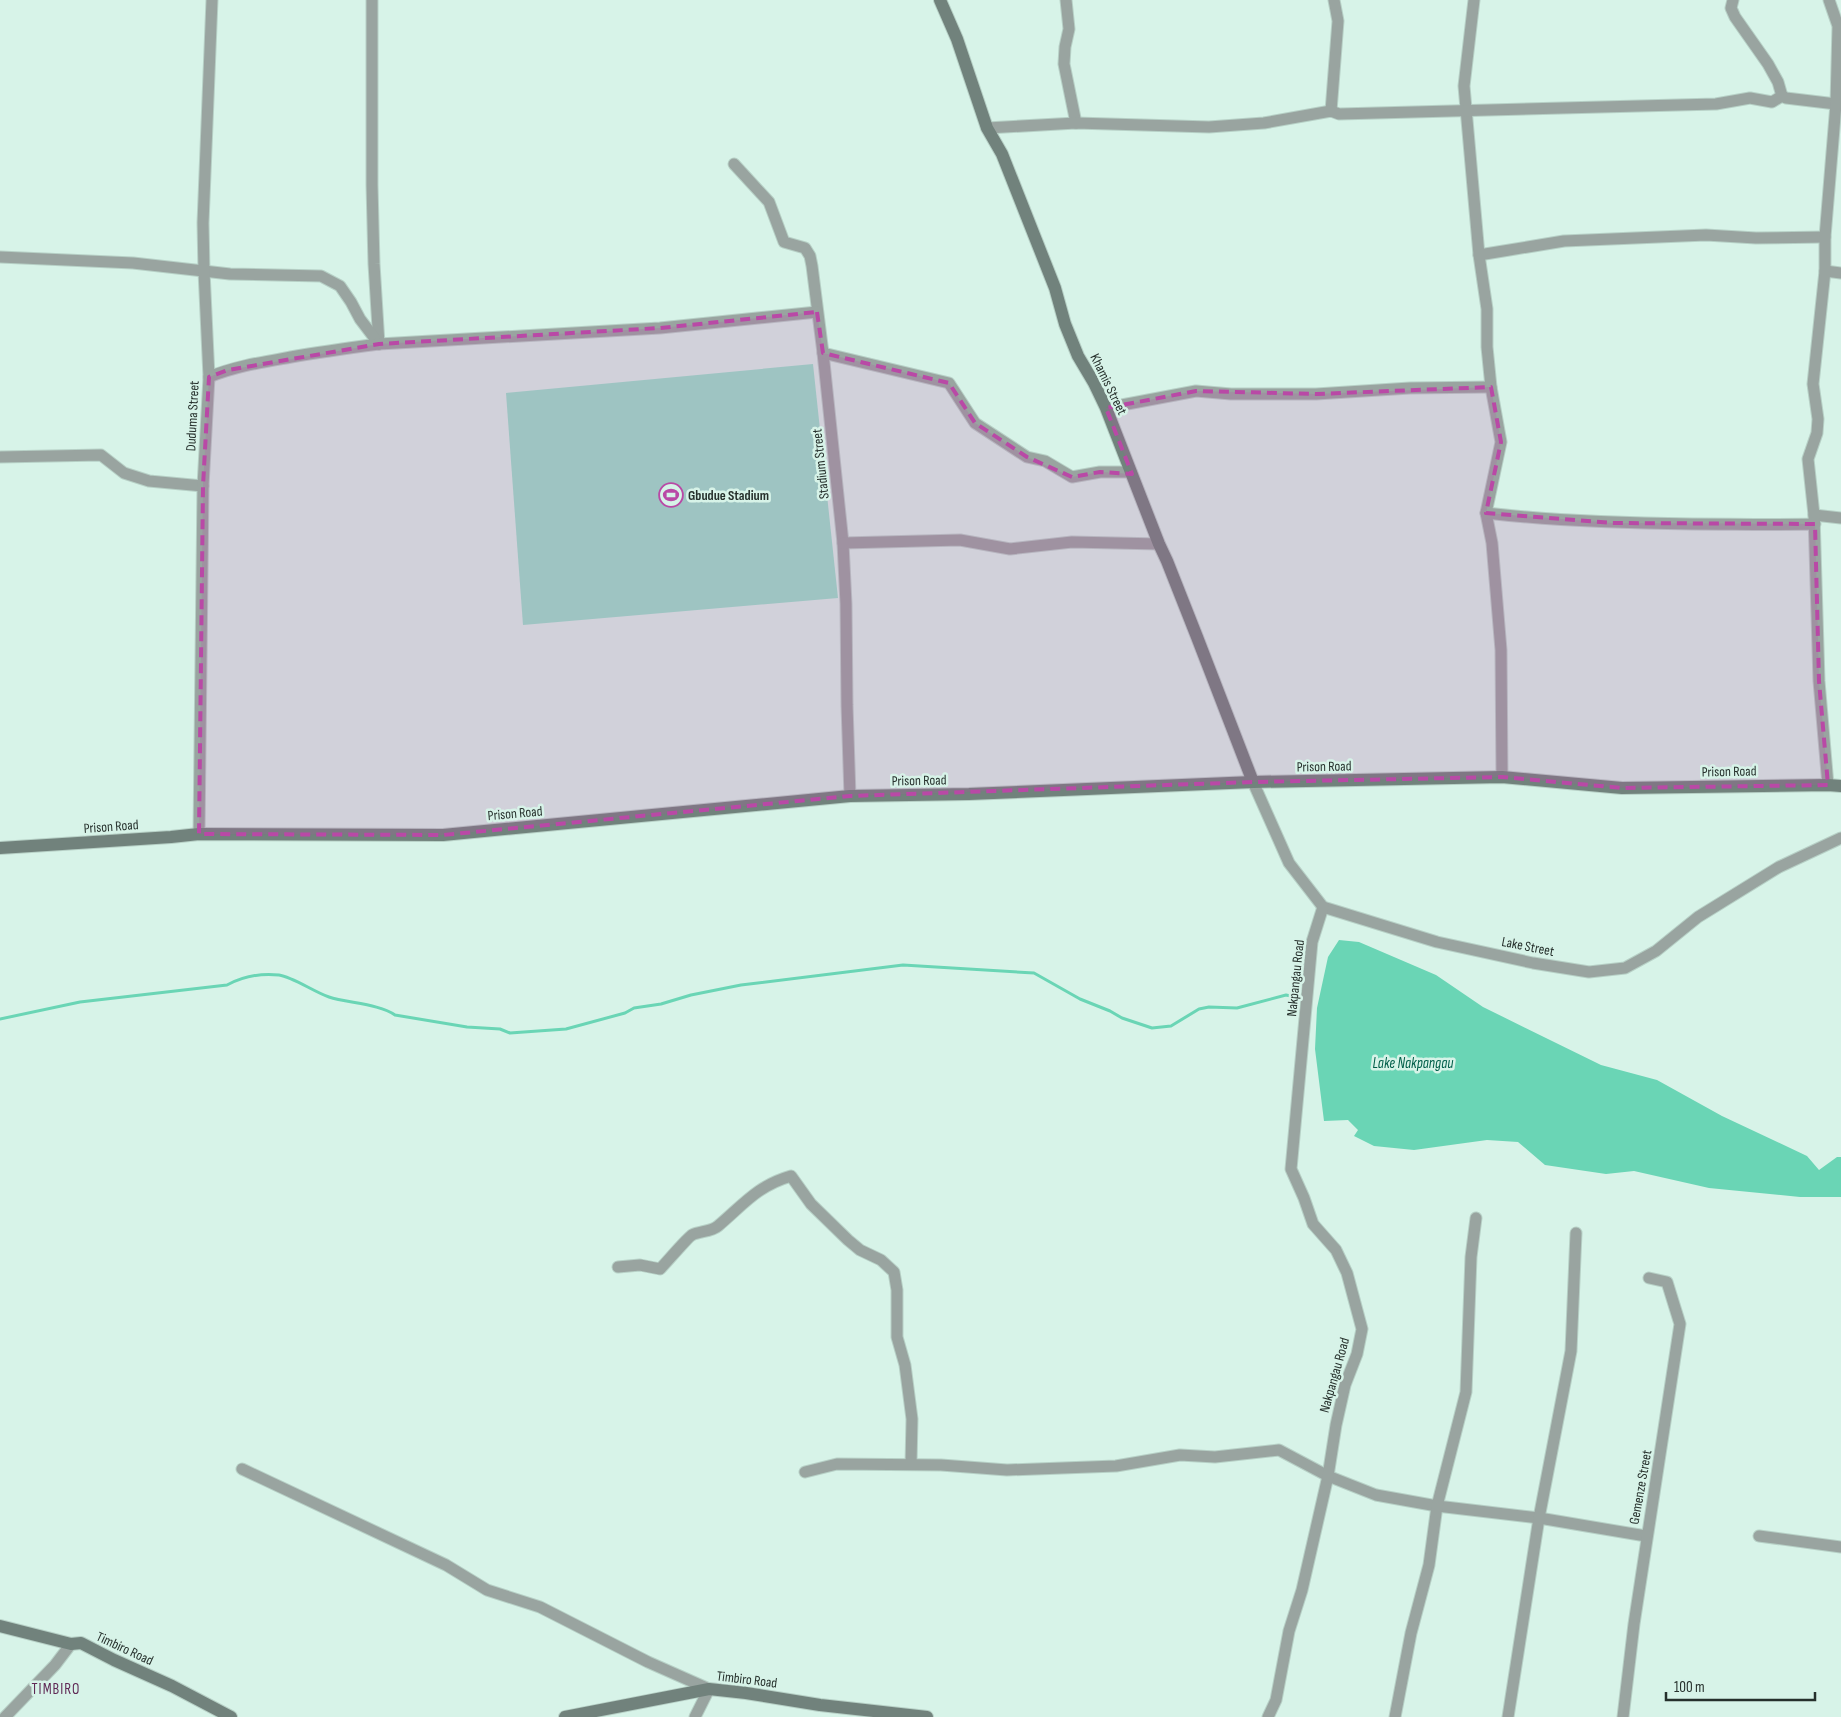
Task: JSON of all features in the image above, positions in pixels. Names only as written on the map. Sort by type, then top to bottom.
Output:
[{"type":"street","name":"Duduma Street","points":[[199,834],[203,486],[210,378],[204,271],[204,213],[212,0]]},
{"type":"street","points":[[372,0],[372,195],[374,273],[379,344]]},
{"type":"street","name":"Khamis Street","points":[[940,0],[957,39],[987,128],[1002,154],[1011,180],[1024,206],[1055,288],[1074,348],[1106,408],[1201,645],[1253,782]]},
{"type":"street","points":[[1066,0],[1069,29],[1064,47],[1064,64],[1076,122]]},
{"type":"street","points":[[1332,110],[1338,21],[1334,0]]},
{"type":"street","points":[[1474,0],[1464,86],[1479,255],[1487,308],[1487,347],[1491,387],[1501,442],[1486,512],[1492,543],[1501,650],[1502,777]]},
{"type":"street","points":[[1733,0],[1731,8],[1735,17],[1768,64],[1778,82],[1782,96]]},
{"type":"street","points":[[1829,0],[1838,26],[1836,104],[1825,237],[1825,271],[1813,384],[1818,419],[1808,459],[1814,519],[1819,681],[1834,786]]},
{"type":"street","points":[[987,128],[1076,122],[1209,127],[1264,123],[1332,110],[1339,114],[1716,104],[1750,98],[1772,102],[1782,96]]},
{"type":"street","points":[[1782,96],[1836,104]]},
{"type":"street","name":"Stadium Street","points":[[734,164],[769,202],[784,242],[805,248],[810,256],[823,353],[843,543],[850,796]]},
{"type":"street","points":[[1479,255],[1564,241],[1706,235],[1756,238],[1825,237]]},
{"type":"street","points":[[0,257],[133,263],[230,274],[321,276],[340,286],[360,320],[379,344]]},
{"type":"street","points":[[1825,271],[1841,273]]},
{"type":"street","points":[[210,378],[228,370],[253,363],[334,349],[379,344],[660,328],[817,312]]},
{"type":"street","points":[[823,353],[949,383],[975,422],[1028,457],[1045,461],[1072,477],[1100,472],[1131,472]]},
{"type":"street","points":[[1106,408],[1196,391],[1231,394],[1316,394],[1410,388],[1491,387]]},
{"type":"street","points":[[0,457],[101,456],[124,473],[141,479],[203,486]]},
{"type":"street","points":[[1486,512],[1533,518],[1612,523],[1751,525],[1841,518]]},
{"type":"street","points":[[843,543],[960,540],[1010,549],[1072,542],[1159,544]]},
{"type":"street","name":"Prison Road","points":[[0,848],[199,834],[443,835],[850,796],[969,794],[1253,782],[1502,777],[1622,788],[1834,786]]},
{"type":"street","points":[[1253,782],[1289,863],[1322,907]]},
{"type":"street","name":"Lake Street","points":[[1322,907],[1437,942],[1533,963],[1589,972],[1625,968],[1656,951],[1698,917],[1778,867],[1841,838]]},
{"type":"street","name":"Nakpangau Road","points":[[1271,1716],[1276,1700],[1289,1631],[1302,1590],[1328,1476],[1343,1393],[1357,1354],[1362,1329],[1347,1273],[1336,1250],[1313,1224],[1291,1169],[1312,942],[1322,907]]},
{"type":"street","points":[[618,1267],[640,1265],[660,1269],[676,1254],[690,1235],[715,1228],[758,1190],[775,1181],[791,1176],[811,1204],[848,1240],[860,1250],[881,1260],[894,1272],[897,1290],[897,1337],[905,1365],[912,1419],[912,1464]]},
{"type":"street","points":[[1394,1717],[1429,1565],[1437,1506],[1466,1392],[1471,1257],[1476,1218]]},
{"type":"street","points":[[1508,1717],[1522,1639],[1539,1518],[1571,1351],[1576,1233]]},
{"type":"street","name":"Gemenze Street","points":[[1623,1717],[1646,1536],[1657,1481],[1680,1324],[1667,1282],[1649,1278]]},
{"type":"street","points":[[805,1472],[837,1464],[912,1464],[1008,1470],[1116,1466],[1180,1455],[1215,1457],[1279,1450],[1328,1476],[1376,1495],[1437,1506],[1539,1518],[1646,1536]]},
{"type":"street","points":[[242,1469],[446,1565],[487,1590],[540,1607],[648,1662],[709,1689],[695,1717]]},
{"type":"street","points":[[1759,1536],[1841,1547]]},
{"type":"street","name":"Timbiro Road","points":[[0,1626],[70,1644],[81,1643],[172,1686],[231,1717]]},
{"type":"street","points":[[4,1717],[56,1665],[70,1644]]},
{"type":"street","name":"Timbiro Road","points":[[565,1717],[709,1689],[746,1692],[820,1705],[926,1717]]},
{"type":"highlighted area","points":[[817,312],[823,353],[949,383],[975,423],[1027,457],[1072,477],[1100,472],[1132,474],[1106,408],[1196,391],[1316,394],[1491,387],[1501,442],[1486,513],[1612,523],[1815,524],[1819,681],[1828,785],[1622,788],[1502,777],[1253,782],[850,796],[443,835],[199,834],[203,486],[209,377],[228,370],[379,344],[660,328]]},
{"type":"shaded area","name":"Gbudue Stadium","points":[[813,364],[838,598],[523,625],[506,393]]},
{"type":"water","name":"Lake Nakpangau","points":[[1339,940],[1359,942],[1436,975],[1483,1007],[1601,1065],[1657,1080],[1722,1116],[1807,1156],[1819,1170],[1837,1157],[1841,1157],[1841,1197],[1800,1197],[1709,1188],[1634,1171],[1606,1174],[1545,1165],[1518,1142],[1487,1140],[1414,1150],[1374,1146],[1354,1136],[1358,1130],[1348,1120],[1324,1121],[1315,1049],[1317,1008],[1328,957]]},
{"type":"waterway","points":[[0,1019],[80,1002],[227,985],[259,975],[279,975],[285,976],[329,997],[381,1008],[395,1015],[467,1027],[500,1029],[510,1033],[566,1029],[625,1013],[634,1008],[661,1004],[691,995],[741,985],[903,965],[1034,973],[1080,999],[1122,1018],[1152,1028],[1171,1026],[1199,1009],[1209,1007],[1237,1008],[1286,995],[1305,999]]},
{"type":"place","name":"Gbudue Stadium","points":[[671,495]]},
{"type":"district","name":"TIMBIRO","points":[[56,1689]]}]
